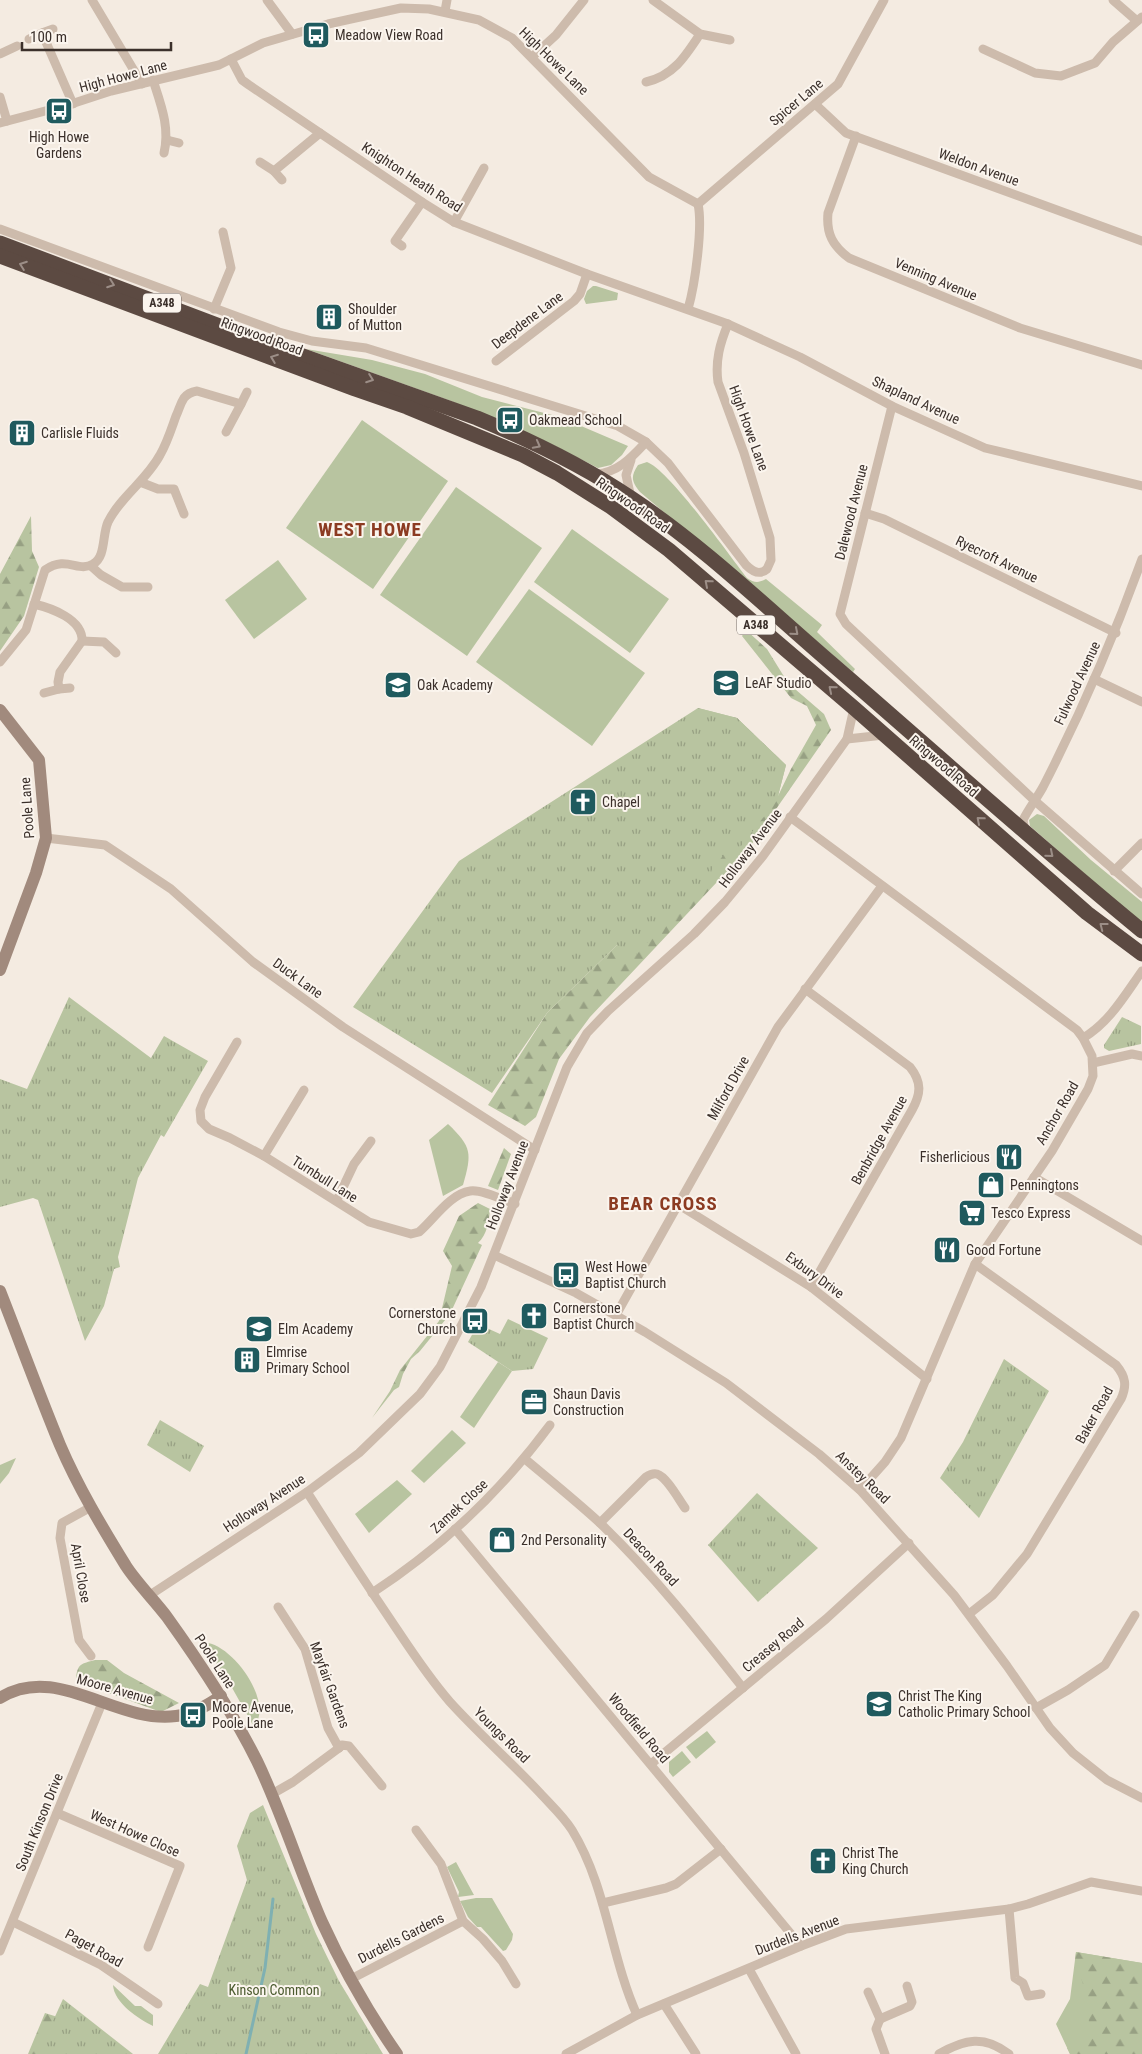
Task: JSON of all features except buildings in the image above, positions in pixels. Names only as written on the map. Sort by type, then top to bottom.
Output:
[{"type":"highway","name":"Ringwood Road","points":[[0,243],[225,328],[477,418],[518,436],[632,498],[694,545],[1142,931]]},
{"type":"highway","name":"Ringwood Road","points":[[0,256],[407,407],[532,460],[611,507],[669,550],[854,708],[1087,913],[1142,954]]},
{"type":"street","points":[[92,0],[142,84]]},
{"type":"street","points":[[267,0],[292,34]]},
{"type":"street","points":[[444,11],[447,0]]},
{"type":"street","points":[[532,57],[556,35],[584,0]]},
{"type":"street","points":[[653,0],[700,34],[730,40]]},
{"type":"street","name":"Spicer Lane","points":[[698,204],[843,78],[884,0]]},
{"type":"street","points":[[983,49],[1035,73],[1060,76],[1095,63],[1113,42],[1140,19],[1113,0]]},
{"type":"street","name":"High Howe Lane","points":[[4,122],[73,104],[102,93],[206,69],[262,43],[292,34],[401,8],[444,11],[479,20],[512,38],[649,177],[698,204]]},
{"type":"street","points":[[29,39],[53,29]]},
{"type":"street","points":[[42,33],[73,104]]},
{"type":"street","points":[[646,82],[667,75],[684,59],[700,34]]},
{"type":"street","points":[[0,54],[16,46]]},
{"type":"street","name":"Knighton Heath Road","points":[[231,59],[242,80],[454,222],[587,274],[688,309]]},
{"type":"street","points":[[153,80],[166,124],[167,140],[164,153]]},
{"type":"street","points":[[0,98],[4,122]]},
{"type":"street","name":"Weldon Avenue","points":[[815,104],[846,133],[1142,241]]},
{"type":"street","points":[[274,171],[320,132]]},
{"type":"street","name":"Venning Avenue","points":[[856,136],[828,213],[827,226],[830,238],[839,250],[849,258],[1001,321],[1142,365]]},
{"type":"street","points":[[167,140],[178,143]]},
{"type":"street","points":[[260,162],[274,171],[282,180]]},
{"type":"street","points":[[454,222],[484,168]]},
{"type":"street","points":[[395,241],[422,202]]},
{"type":"street","points":[[688,309],[696,262],[700,212],[698,204]]},
{"type":"street","name":"Ringwood Road","points":[[0,229],[296,338],[366,348],[618,426],[646,442],[668,463],[746,565],[752,571],[759,573],[767,569],[771,560],[770,538],[763,512]]},
{"type":"street","points":[[214,308],[231,268],[223,232]]},
{"type":"street","name":"Deepdene Lane","points":[[496,361],[574,301],[580,294],[587,274]]},
{"type":"street","name":"Shapland Avenue","points":[[688,309],[728,324],[800,358],[892,406],[985,448],[1142,486]]},
{"type":"street","name":"High Howe Lane","points":[[728,324],[716,358],[718,382],[763,512]]},
{"type":"street","points":[[91,566],[99,558],[105,530],[114,512],[126,495],[140,482],[160,454],[180,404],[188,394],[196,391],[203,392],[241,404]]},
{"type":"street","points":[[226,432],[247,392]]},
{"type":"street","name":"Dalewood Avenue","points":[[892,406],[840,614],[846,624],[1035,801]]},
{"type":"street","name":"Ringwood Road","points":[[591,474],[606,474],[618,468],[646,442]]},
{"type":"street","name":"Ringwood Road","points":[[632,457],[626,476],[632,498]]},
{"type":"street","points":[[140,482],[158,489],[174,489],[184,514]]},
{"type":"street","name":"Ryecroft Avenue","points":[[864,513],[884,519],[1116,633]]},
{"type":"street","name":"Fulwood Avenue","points":[[1026,813],[1035,801],[1116,633],[1142,559]]},
{"type":"street","points":[[0,662],[26,630],[46,570],[52,565],[63,563],[91,566],[101,575],[122,587],[148,587]]},
{"type":"street","points":[[34,604],[58,612],[74,623],[80,630],[82,641],[60,672],[59,689]]},
{"type":"street","points":[[82,641],[104,642],[116,653]]},
{"type":"street","points":[[1094,679],[1142,702]]},
{"type":"street","points":[[44,693],[70,688]]},
{"type":"street","name":"Holloway Avenue","points":[[150,1595],[307,1492],[359,1453],[420,1394],[440,1367],[477,1296],[515,1204],[567,1067],[587,1033],[608,1011],[694,934],[725,902],[847,739],[854,708]]},
{"type":"street","name":"Poole Lane","points":[[0,710],[38,760],[46,838],[36,873],[0,970]]},
{"type":"street","points":[[847,739],[884,735]]},
{"type":"street","points":[[1035,801],[1142,894]]},
{"type":"street","points":[[1006,814],[1014,817],[1026,813]]},
{"type":"street","points":[[1026,813],[1023,820],[1026,833]]},
{"type":"street","points":[[790,817],[1077,1030],[1092,1056],[1093,1064],[1132,1054],[1142,1056]]},
{"type":"street","name":"Duck Lane","points":[[46,838],[106,845],[171,889],[253,962],[338,1024],[535,1150]]},
{"type":"street","points":[[1114,871],[1142,842]]},
{"type":"street","name":"Milford Drive","points":[[616,1315],[778,1027],[882,886]]},
{"type":"street","points":[[1083,1038],[1095,1031],[1104,1022],[1142,971]]},
{"type":"street","name":"Benbridge Avenue","points":[[805,989],[910,1067],[916,1074],[920,1091],[912,1110],[812,1287]]},
{"type":"street","name":"Turnbull Lane","points":[[237,1042],[205,1096],[200,1110],[201,1121],[209,1129],[264,1156],[328,1197],[337,1200],[369,1222],[411,1234],[419,1232],[429,1224],[454,1198],[471,1191],[485,1193],[515,1204]]},
{"type":"street","name":"Anchor Road","points":[[860,1490],[886,1462],[901,1438],[975,1264],[1073,1117],[1093,1076],[1093,1064]]},
{"type":"street","points":[[264,1156],[304,1090]]},
{"type":"street","points":[[337,1200],[354,1164],[371,1141]]},
{"type":"street","points":[[1034,1177],[1142,1241]]},
{"type":"street","name":"Exbury Drive","points":[[679,1205],[812,1287],[926,1379]]},
{"type":"street","name":"Anstey Road","points":[[494,1255],[576,1293],[616,1315],[726,1383],[819,1454],[860,1490],[909,1543],[969,1614],[1036,1708],[1067,1747],[1091,1769],[1107,1780],[1142,1798]]},
{"type":"street","name":"Baker Road","points":[[969,1614],[993,1595],[1027,1554],[1114,1411],[1125,1386],[1124,1378],[1116,1365],[975,1264]]},
{"type":"street","name":"Poole Lane","points":[[0,1291],[60,1446],[91,1507],[128,1569],[150,1595],[220,1696],[256,1760],[272,1794],[322,1922],[350,1979],[397,2054]]},
{"type":"street","name":"Zamek Close","points":[[372,1594],[408,1570],[497,1490],[525,1459],[550,1425]]},
{"type":"street","name":"Deacon Road","points":[[525,1459],[600,1523],[676,1604],[743,1688]]},
{"type":"street","points":[[600,1523],[646,1477],[652,1474],[662,1477],[685,1508]]},
{"type":"street","name":"Youngs Road","points":[[307,1492],[372,1594],[415,1657],[450,1702],[522,1773],[571,1829],[586,1855],[604,1902],[617,1962],[626,1992],[637,2015]]},
{"type":"street","name":"April Close","points":[[91,1507],[62,1523],[60,1538],[79,1640],[91,1656]]},
{"type":"street","name":"Woodfield Road","points":[[455,1529],[801,1946]]},
{"type":"street","name":"Creasey Road","points":[[651,1764],[826,1619],[909,1543]]},
{"type":"street","name":"Mayfair Gardens","points":[[278,1607],[305,1649],[328,1728],[339,1748]]},
{"type":"street","points":[[1036,1708],[1068,1690],[1105,1664],[1135,1615]]},
{"type":"street","name":"Moore Avenue","points":[[0,1698],[22,1688],[42,1686],[63,1689],[102,1704],[151,1716],[176,1716],[199,1710],[220,1696]]},
{"type":"street","name":"South Kinson Drive","points":[[0,1951],[102,1704]]},
{"type":"street","name":"Mayfair Gardens","points":[[272,1794],[294,1782],[342,1745],[349,1746],[382,1786]]},
{"type":"street","name":"West Howe Close","points":[[57,1813],[180,1866],[148,1947]]},
{"type":"street","name":"Durdells Gardens","points":[[416,1830],[441,1864],[463,1921],[483,1938],[502,1961],[516,1984]]},
{"type":"street","points":[[604,1902],[676,1884],[721,1848]]},
{"type":"street","name":"Durdells Avenue","points":[[566,2054],[637,2015],[846,1929],[1009,1909],[1091,1882],[1142,1890]]},
{"type":"street","points":[[1009,1909],[1014,1978],[1023,1983],[1028,1996],[1041,1994]]},
{"type":"street","name":"Durdells Gardens","points":[[350,1979],[463,1921]]},
{"type":"street","name":"Paget Road","points":[[13,1922],[101,1965],[158,2004]]},
{"type":"street","points":[[749,1969],[796,2054]]},
{"type":"street","points":[[885,2054],[876,2029],[880,2019],[910,2006],[912,2002],[907,1986]]},
{"type":"street","points":[[868,1992],[880,2019]]},
{"type":"street","points":[[664,2004],[696,2054]]},
{"type":"street","points":[[939,2054],[954,2045],[970,2041],[989,2043],[1000,2047],[1009,2054]]},
{"type":"green space","points":[[593,286],[618,293],[617,300],[586,304],[584,299],[587,291]]},
{"type":"green space","points":[[306,349],[372,360],[425,374],[482,397],[560,417],[628,446],[622,455],[611,465],[598,468],[555,446],[451,401]]},
{"type":"green space","points":[[362,420],[448,481],[373,589],[286,528]]},
{"type":"green space","points":[[647,462],[657,468],[684,496],[747,578],[756,582],[766,579],[822,625],[817,632],[855,669],[853,672],[640,492],[635,485],[633,476],[638,465]]},
{"type":"green space","points":[[456,487],[542,548],[467,656],[380,595]]},
{"type":"green space","points":[[31,516],[32,551],[39,567],[24,616],[0,651],[0,574]]},
{"type":"green space","points":[[572,529],[669,599],[630,653],[534,582]]},
{"type":"green space","points":[[278,560],[307,599],[254,639],[225,600]]},
{"type":"green space","points":[[529,589],[645,673],[592,746],[476,662]]},
{"type":"green space","points":[[746,630],[767,649],[788,683],[824,714],[831,730],[749,848],[590,1017],[559,1059],[536,1117],[525,1126],[488,1105],[547,1013],[617,945],[698,708],[737,718],[786,765],[778,796],[816,725],[807,706],[791,698],[742,636]]},
{"type":"green space","points":[[698,708],[737,718],[786,765],[777,800],[741,846],[726,852],[702,882],[637,954],[617,945],[547,1013],[492,1093],[353,1007],[459,861]]},
{"type":"green space","points":[[1037,814],[1044,816],[1091,860],[1142,902],[1142,924],[1030,826],[1029,820]]},
{"type":"green space","points":[[69,997],[151,1058],[164,1036],[208,1061],[164,1137],[161,1135],[138,1178],[118,1257],[120,1267],[114,1269],[104,1306],[85,1341],[38,1200],[33,1198],[0,1207],[0,1079],[27,1089]]},
{"type":"green space","points":[[1122,1017],[1141,1026],[1141,1044],[1109,1051],[1104,1048],[1104,1045]]},
{"type":"green space","points":[[448,1124],[466,1145],[469,1158],[463,1185],[443,1196],[429,1140]]},
{"type":"green space","points":[[504,1148],[511,1154],[498,1190],[488,1186]]},
{"type":"green space","points":[[478,1203],[490,1209],[487,1227],[484,1236],[478,1243],[482,1245],[450,1314],[420,1351],[411,1359],[399,1387],[394,1390],[372,1418],[390,1391],[400,1370],[439,1321],[452,1266],[443,1251],[459,1216]]},
{"type":"green space","points":[[508,1319],[548,1338],[533,1369],[512,1371],[468,1342],[478,1324],[500,1334]]},
{"type":"green space","points":[[1004,1359],[1049,1391],[979,1518],[940,1478],[963,1442]]},
{"type":"green space","points":[[498,1362],[512,1371],[474,1428],[460,1417]]},
{"type":"green space","points":[[160,1420],[204,1446],[190,1472],[147,1445]]},
{"type":"green space","points":[[452,1430],[466,1443],[424,1483],[411,1471]]},
{"type":"green space","points":[[16,1458],[9,1473],[0,1484],[0,1465]]},
{"type":"green space","points":[[397,1480],[412,1494],[369,1533],[355,1514]]},
{"type":"green space","points":[[757,1493],[818,1548],[758,1602],[708,1545]]},
{"type":"green space","points":[[208,1643],[219,1647],[229,1655],[240,1665],[249,1678],[259,1704],[259,1717],[254,1727],[226,1677],[203,1645]]},
{"type":"green space","points":[[107,1660],[124,1673],[179,1703],[161,1712],[81,1683],[76,1678],[79,1667],[83,1663]]},
{"type":"green space","points":[[707,1731],[716,1742],[696,1759],[686,1747]]},
{"type":"green space","points":[[682,1751],[691,1762],[673,1777],[669,1772],[669,1762]]},
{"type":"green space","name":"Kinson Common","points":[[263,1805],[316,1934],[339,1981],[383,2054],[158,2054],[200,1984],[208,1987],[247,1880],[237,1846],[250,1813]]},
{"type":"green space","points":[[456,1862],[474,1895],[458,1897],[459,1892],[447,1867]]},
{"type":"green space","points":[[492,1898],[513,1934],[506,1950],[503,1951],[481,1927],[477,1927],[468,1917],[460,1901]]},
{"type":"green space","points":[[1076,1952],[1142,1963],[1142,2054],[1070,2054],[1056,2024],[1070,1999]]},
{"type":"green space","points":[[1076,1952],[1142,1963],[1142,2054],[1070,2054],[1067,2048],[1080,2044],[1090,2031],[1085,1990],[1075,1961]]},
{"type":"green space","points":[[113,1985],[135,2006],[141,2006],[153,2015],[153,2026],[134,2015],[122,2004],[114,1992]]},
{"type":"green space","points":[[63,1999],[133,2054],[38,2054]]},
{"type":"green space","points":[[45,2013],[67,2020],[109,2054],[28,2054]]},
{"type":"waterway","points":[[246,2054],[265,1968],[273,1899]]},
{"type":"place","name":"Meadow View Road","points":[[316,35]]},
{"type":"place","name":"High Howe Gardens","points":[[59,111]]},
{"type":"place","name":"Shoulder of Mutton","points":[[329,317]]},
{"type":"place","name":"Oakmead School","points":[[510,420]]},
{"type":"place","name":"Carlisle Fluids","points":[[22,433]]},
{"type":"place","name":"LeAF Studio","points":[[726,683]]},
{"type":"place","name":"Oak Academy","points":[[398,685]]},
{"type":"place","name":"Chapel","points":[[583,802]]},
{"type":"place","name":"Fisherlicious","points":[[1009,1157]]},
{"type":"place","name":"Penningtons","points":[[991,1185]]},
{"type":"place","name":"Tesco Express","points":[[972,1213]]},
{"type":"place","name":"Good Fortune","points":[[947,1250]]},
{"type":"place","name":"West Howe Baptist Church","points":[[566,1275]]},
{"type":"place","name":"Cornerstone Baptist Church","points":[[534,1316]]},
{"type":"place","name":"Cornerstone Church","points":[[475,1321]]},
{"type":"place","name":"Elm Academy","points":[[259,1329]]},
{"type":"place","name":"Elmrise Primary School","points":[[247,1360]]},
{"type":"place","name":"Shaun Davis Construction","points":[[534,1402]]},
{"type":"place","name":"2nd Personality","points":[[502,1540]]},
{"type":"place","name":"Christ The King Catholic Primary School","points":[[879,1704]]},
{"type":"place","name":"Moore Avenue, Poole Lane","points":[[193,1715]]},
{"type":"place","name":"Christ The King Church","points":[[823,1861]]},
{"type":"district","name":"WEST HOWE","points":[[370,529]]},
{"type":"district","name":"BEAR CROSS","points":[[663,1203]]}]
